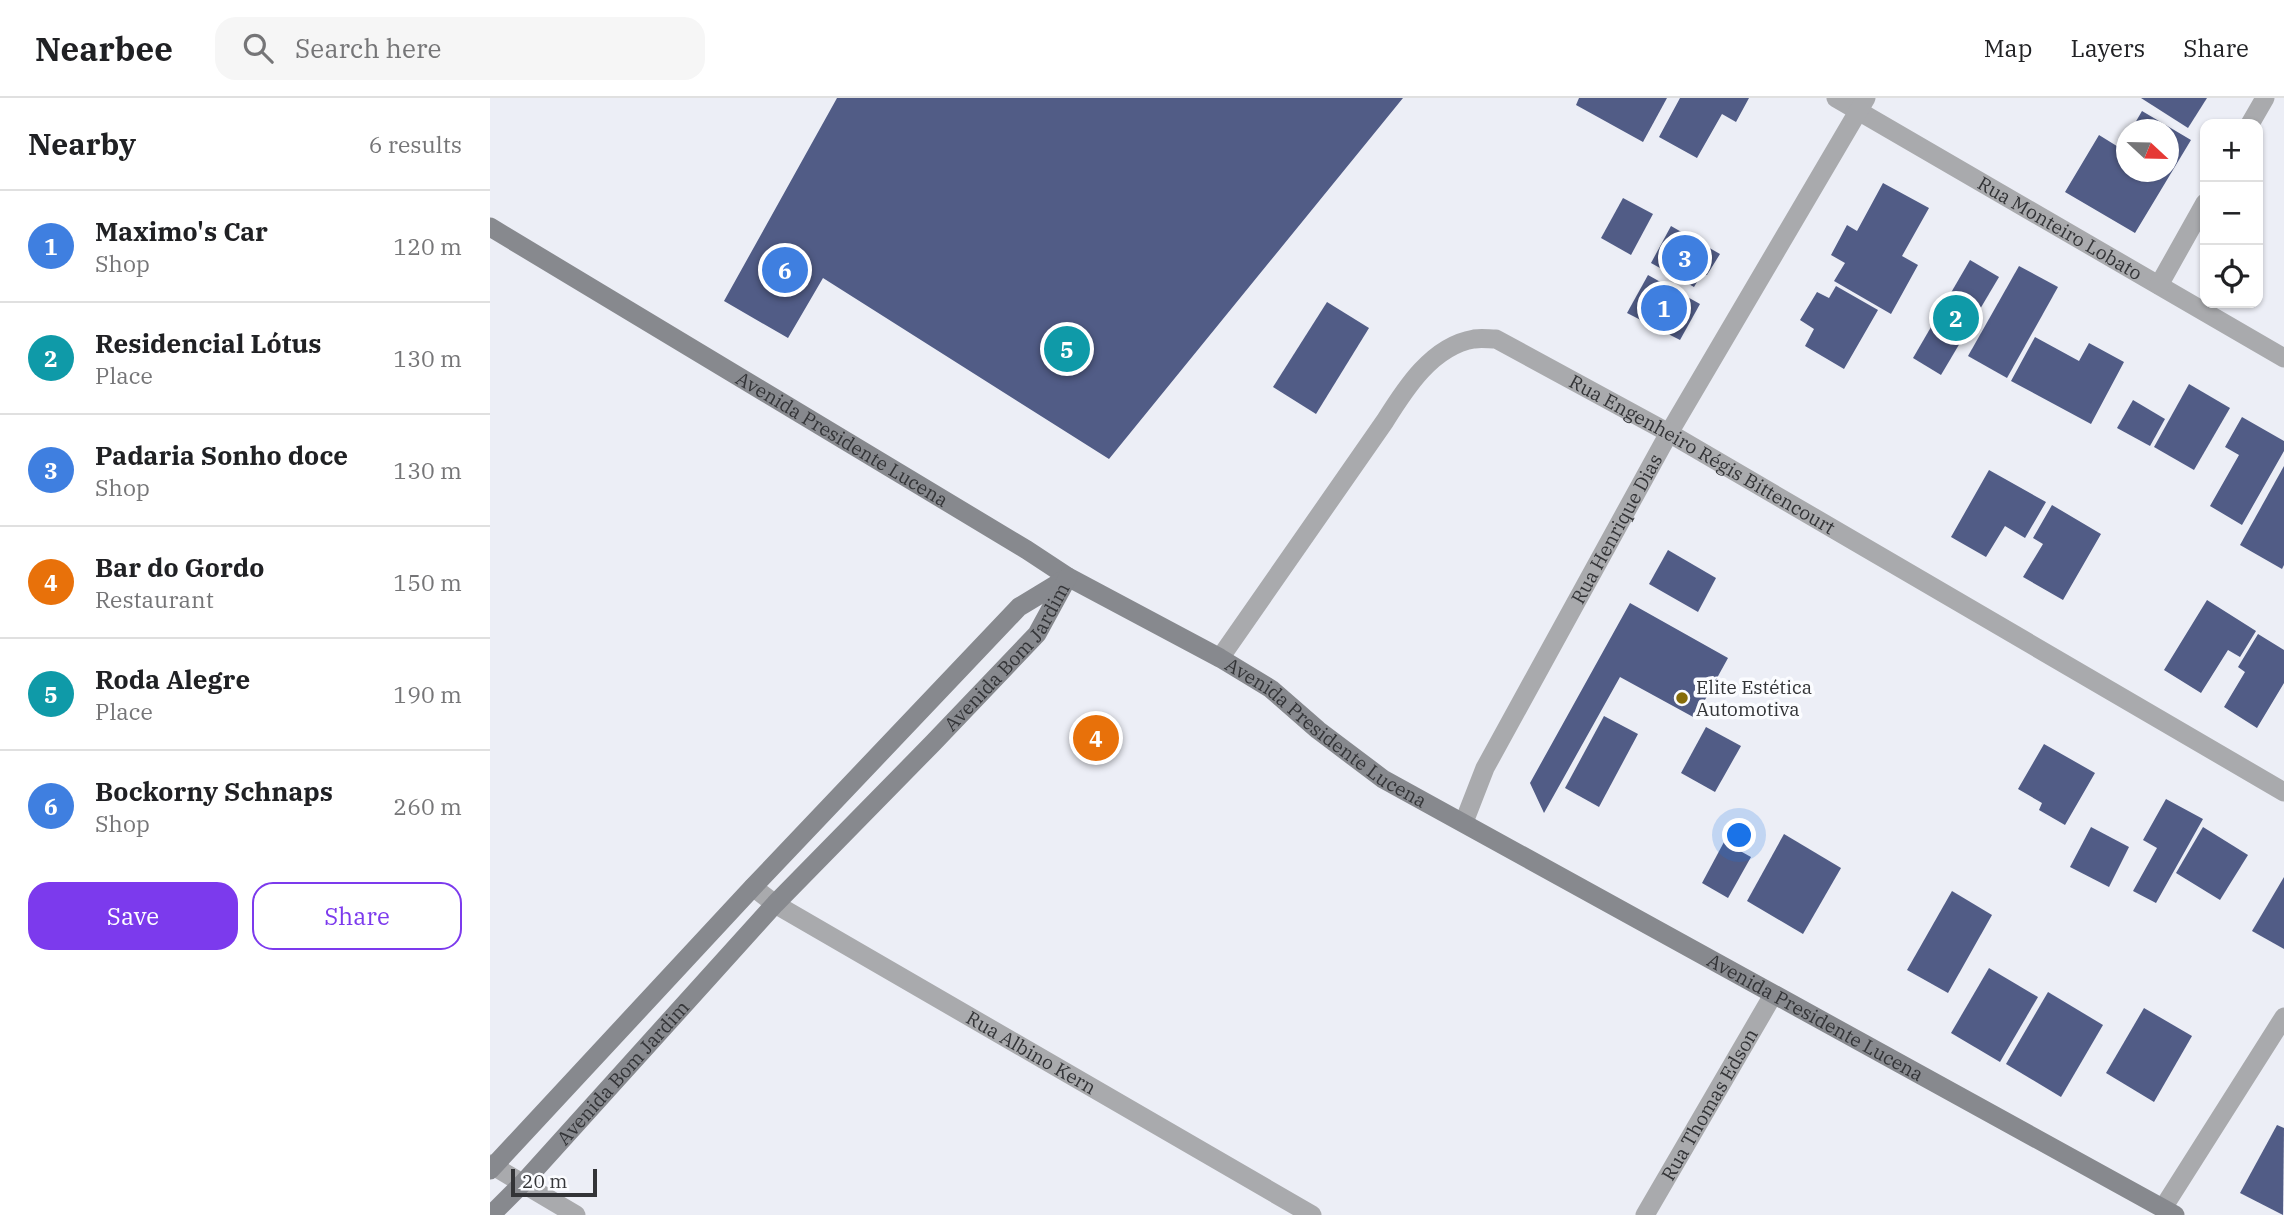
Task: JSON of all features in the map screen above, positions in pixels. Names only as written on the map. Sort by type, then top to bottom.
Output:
[{"type":"main road","name":"Avenida Presidente Lucena","points":[[490,227],[1015,542],[1068,577],[1220,658],[1271,689],[1318,730],[1383,779],[2169,1211]]},
{"type":"main road","name":"Avenida Bom Jardim","points":[[491,1167],[1019,607],[1068,577]]},
{"type":"main road","name":"Avenida Bom Jardim","points":[[491,1215],[775,904],[1037,634],[1068,577]]},
{"type":"main road","points":[[909,723],[933,744]]},
{"type":"street","name":"Rua Monteiro Lobato","points":[[1836,98],[1862,105],[2284,358]]},
{"type":"street","points":[[2253,119],[2264,98]]},
{"type":"street","name":"Rua Henrique Dias","points":[[1464,822],[1485,768],[1669,433],[1862,105]]},
{"type":"street","points":[[2159,285],[2200,212]]},
{"type":"street","name":"Rua Engenheiro Régis Bittencourt","points":[[1220,658],[1409,383],[1447,350],[1472,339],[1496,339],[1669,433],[2284,792]]},
{"type":"street","name":"Rua Albino Kern","points":[[753,887],[775,904],[1312,1215]]},
{"type":"street","name":"Rua Thomas Edson","points":[[1645,1215],[1773,995]]},
{"type":"street","points":[[2169,1211],[2284,1017]]},
{"type":"street","points":[[491,1167],[576,1215]]},
{"type":"building","points":[[837,98],[1403,98],[1109,459],[823,278],[788,338],[724,301]]},
{"type":"building","points":[[1579,98],[1667,98],[1643,142],[1576,105]]},
{"type":"building","points":[[1680,98],[1749,98],[1736,122],[1722,114],[1697,158],[1659,137]]},
{"type":"building","points":[[2141,98],[2207,98],[2188,128],[2179,122],[2179,119],[2174,119]]},
{"type":"building","points":[[2142,111],[2156,119],[2137,119]]},
{"type":"building","points":[[2179,133],[2191,140],[2179,160]]},
{"type":"building","points":[[2099,135],[2116,146],[2116,182],[2166,182],[2135,233],[2065,192]]},
{"type":"building","points":[[1883,183],[1929,208],[1902,256],[1918,265],[1891,314],[1834,281],[1845,263],[1831,255],[1847,225],[1857,231]]},
{"type":"building","points":[[1623,198],[1653,214],[1631,255],[1601,238]]},
{"type":"building","points":[[1671,226],[1720,254],[1707,275],[1701,275],[1694,287],[1651,263]]},
{"type":"building","points":[[1970,260],[1999,277],[1941,375],[1913,358]]},
{"type":"building","points":[[2019,266],[2058,287],[2007,378],[1968,356]]},
{"type":"building","points":[[1648,275],[1700,304],[1680,340],[1627,313]]},
{"type":"building","points":[[1836,286],[1878,310],[1844,369],[1805,346],[1814,329],[1800,320],[1817,292],[1829,298]]},
{"type":"building","points":[[1327,302],[1369,328],[1316,414],[1273,387]]},
{"type":"building","points":[[2035,337],[2079,361],[2089,343],[2124,362],[2091,424],[2011,381]]},
{"type":"building","points":[[2189,384],[2230,408],[2194,470],[2154,447]]},
{"type":"building","points":[[2133,400],[2165,419],[2150,446],[2117,428]]},
{"type":"building","points":[[2242,417],[2284,441],[2284,451],[2242,525],[2210,506],[2239,455],[2225,447]]},
{"type":"building","points":[[2284,466],[2284,565],[2282,569],[2240,545]]},
{"type":"building","points":[[1989,470],[2046,502],[2025,538],[2005,526],[1986,557],[1951,537]]},
{"type":"building","points":[[2052,505],[2101,534],[2063,600],[2023,577],[2043,544],[2033,538]]},
{"type":"building","points":[[1668,550],[1716,578],[1698,612],[1649,584]]},
{"type":"building","points":[[2207,600],[2256,631],[2240,657],[2228,650],[2201,693],[2164,670]]},
{"type":"building","name":"Elite Estética Automotiva","points":[[1630,603],[1728,658],[1695,718],[1620,677],[1544,813],[1530,783]]},
{"type":"building","points":[[2258,634],[2284,650],[2284,683],[2257,728],[2224,707],[2245,672],[2238,667]]},
{"type":"building","points":[[1604,716],[1638,734],[1599,807],[1565,788]]},
{"type":"building","points":[[1706,727],[1741,746],[1715,792],[1681,773]]},
{"type":"building","points":[[2044,744],[2095,773],[2065,825],[2039,810],[2042,803],[2018,789]]},
{"type":"building","points":[[2166,799],[2203,819],[2156,903],[2133,891],[2157,848],[2143,840]]},
{"type":"building","points":[[2091,827],[2129,847],[2109,887],[2070,867]]},
{"type":"building","points":[[2203,827],[2248,855],[2220,900],[2176,873]]},
{"type":"building","points":[[1784,834],[1841,868],[1803,934],[1747,901]]},
{"type":"building","points":[[1724,842],[1751,857],[1728,898],[1702,883]]},
{"type":"building","points":[[2284,877],[2284,949],[2252,931]]},
{"type":"building","points":[[1952,891],[1992,915],[1948,993],[1907,970]]},
{"type":"building","points":[[1989,968],[2038,997],[2000,1062],[1951,1033]]},
{"type":"building","points":[[2048,992],[2103,1025],[2061,1097],[2006,1064]]},
{"type":"building","points":[[2144,1008],[2192,1036],[2154,1102],[2106,1073]]},
{"type":"building","points":[[2277,1125],[2284,1128],[2283,1215],[2240,1193]]},
{"type":"place","name":"Padaria Sonho doce","points":[[1685,258]]},
{"type":"place","name":"Bockorny Schnaps","points":[[785,270]]},
{"type":"place","name":"Maximo's Car","points":[[1664,308]]},
{"type":"place","name":"Residencial Lótus","points":[[1956,318]]},
{"type":"place","name":"Roda Alegre","points":[[1067,349]]},
{"type":"place","name":"Elite Estética Automotiva","points":[[1682,698]]},
{"type":"place","name":"Bar do Gordo","points":[[1096,738]]}]
